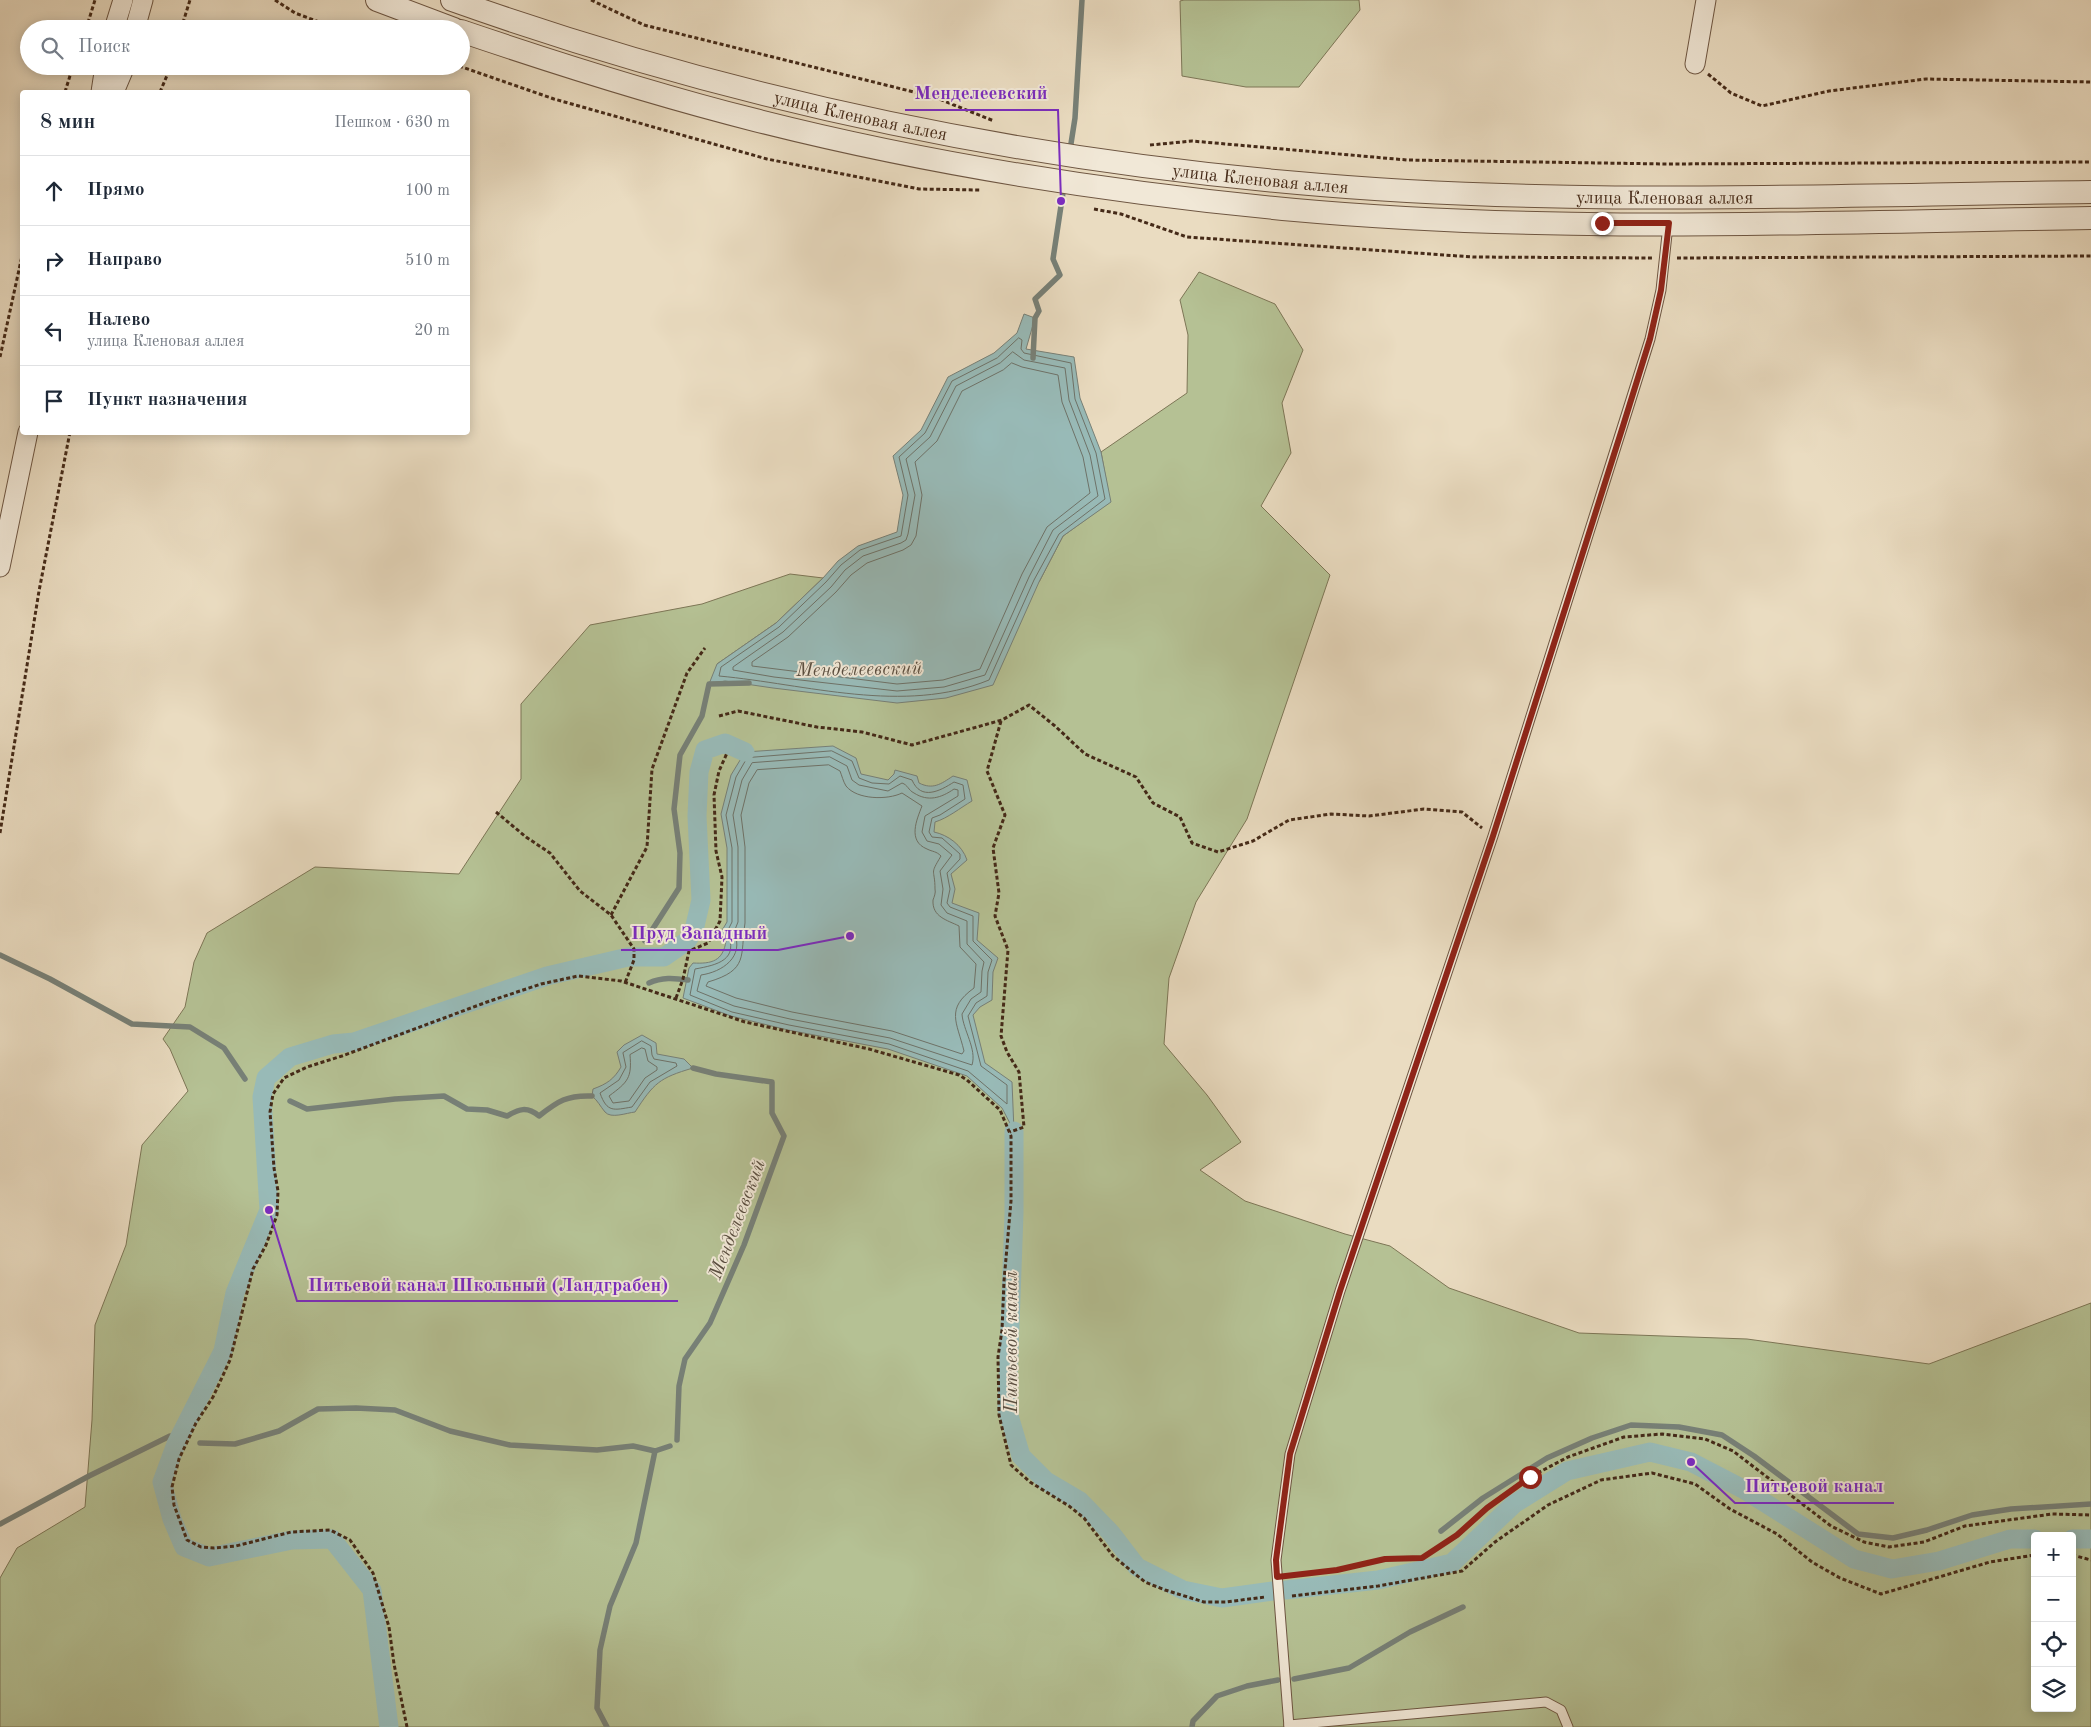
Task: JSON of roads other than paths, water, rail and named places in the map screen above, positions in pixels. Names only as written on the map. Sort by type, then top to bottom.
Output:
[{"type":"street","points":[[117,20],[123,0]]},
{"type":"street","points":[[137,20],[143,0]]},
{"type":"street","points":[[377,0],[430,20]]},
{"type":"street","name":"улица Кленовая аллея","points":[[452,0],[603,50],[761,94],[872,120],[1025,148],[1165,169],[1299,184],[1490,195],[1681,197],[2091,192]]},
{"type":"street","points":[[1695,64],[1706,0]]},
{"type":"street","name":"улица Кленовая аллея","points":[[470,34],[595,75],[755,120],[876,147],[1020,174],[1097,186],[1287,209],[1498,221],[1669,223],[2091,218]]},
{"type":"street","points":[[100,90],[103,75]]},
{"type":"street","points":[[115,90],[121,75]]},
{"type":"street","points":[[0,567],[27,435]]},
{"type":"lane","points":[[1568,1727],[1561,1710],[1546,1702],[1289,1726],[1276,1560],[1290,1454],[1340,1291],[1493,836],[1650,339],[1661,290],[1669,223]]},
{"type":"water","points":[[1024,314],[1035,318],[1026,349],[1074,357],[1080,398],[1101,452],[1111,502],[1063,536],[1039,582],[993,685],[946,698],[897,703],[725,681],[709,684],[717,664],[776,623],[838,561],[858,546],[897,532],[903,495],[893,456],[921,430],[948,377],[994,353],[1017,333]]},
{"type":"water","points":[[833,746],[856,758],[861,774],[888,780],[895,770],[917,776],[919,783],[929,786],[941,784],[953,776],[967,780],[972,801],[935,822],[934,832],[954,842],[965,855],[967,860],[951,874],[955,889],[952,903],[979,913],[977,940],[998,958],[993,972],[992,1000],[980,1007],[973,1015],[985,1063],[1012,1082],[1014,1131],[1002,1108],[967,1076],[888,1049],[788,1030],[731,1016],[683,998],[689,968],[693,963],[706,963],[716,960],[722,953],[726,941],[721,932],[727,922],[727,848],[721,814],[731,775],[745,752]]},
{"type":"water","points":[[642,1035],[656,1043],[657,1054],[684,1059],[693,1068],[672,1075],[658,1083],[647,1094],[635,1112],[615,1115],[608,1114],[592,1096],[593,1089],[606,1083],[616,1075],[621,1067],[617,1052],[624,1045]]},
{"type":"waterway","name":"Менделеевский","points":[[1070,150],[1075,118],[1082,0]]},
{"type":"waterway","name":"Менделеевский","points":[[1033,358],[1035,318],[1039,311],[1035,299],[1060,275],[1053,259],[1064,186]]},
{"type":"waterway","name":"Менделеевский","points":[[645,941],[679,888],[680,853],[674,809],[680,755],[702,716],[709,684],[749,683]]},
{"type":"waterway","points":[[389,1727],[372,1590],[332,1539],[292,1540],[209,1557],[184,1547],[172,1519],[162,1482],[176,1444],[223,1351],[235,1293],[269,1210],[262,1097],[266,1078],[290,1057],[333,1044],[354,1042],[547,976],[628,957],[664,957],[687,941],[694,930],[701,900],[697,816],[699,772],[705,750],[725,743],[745,752]]},
{"type":"waterway","points":[[0,955],[50,979],[132,1024],[190,1027],[224,1048],[245,1079]]},
{"type":"waterway","points":[[649,983],[668,978],[688,980]]},
{"type":"waterway","name":"Менделеевский","points":[[677,1440],[679,1386],[685,1359],[710,1323],[744,1245],[784,1136],[772,1113],[772,1082],[716,1074],[693,1068]]},
{"type":"waterway","points":[[290,1101],[307,1109],[395,1099],[444,1096],[467,1109],[487,1110],[507,1116],[519,1110],[527,1110],[539,1116],[563,1100],[592,1096]]},
{"type":"waterway","name":"Питьевой канал","points":[[1014,1131],[1014,1213],[1007,1409],[1021,1456],[1046,1481],[1080,1501],[1111,1533],[1137,1567],[1183,1590],[1222,1598],[1273,1591]]},
{"type":"waterway","points":[[200,1443],[235,1444],[279,1431],[318,1409],[356,1408],[395,1410],[450,1431],[510,1445],[597,1450],[633,1446],[655,1451]]},
{"type":"waterway","points":[[1441,1531],[1483,1498],[1547,1458],[1592,1438],[1631,1425],[1679,1427],[1722,1435],[1754,1456],[1858,1534],[1893,1538],[1927,1530],[1972,1515],[2011,1509],[2091,1504]]},
{"type":"waterway","points":[[0,1524],[89,1476],[170,1436]]},
{"type":"waterway","name":"Менделеевский","points":[[607,1727],[597,1708],[600,1650],[610,1606],[636,1543],[655,1451],[670,1446]]},
{"type":"waterway","name":"Питьевой канал","points":[[1286,1590],[1378,1580],[1452,1563],[1514,1504],[1567,1471],[1650,1452],[1691,1462],[1743,1489],[1854,1559],[1892,1569],[1939,1561],[2010,1539],[2031,1539]]},
{"type":"waterway","name":"Питьевой канал","points":[[2076,1539],[2091,1539]]},
{"type":"waterway","points":[[1294,1679],[1349,1668],[1410,1632],[1463,1607]]},
{"type":"waterway","points":[[1192,1727],[1193,1721],[1217,1696],[1247,1686],[1278,1680]]},
{"type":"place","name":"Менделеевский","points":[[1061,201]]},
{"type":"place","name":"Пруд Западный","points":[[850,936]]},
{"type":"place","name":"Питьевой канал Школьный (Ландграбен)","points":[[269,1210]]},
{"type":"place","name":"Питьевой канал","points":[[1691,1462]]}]
